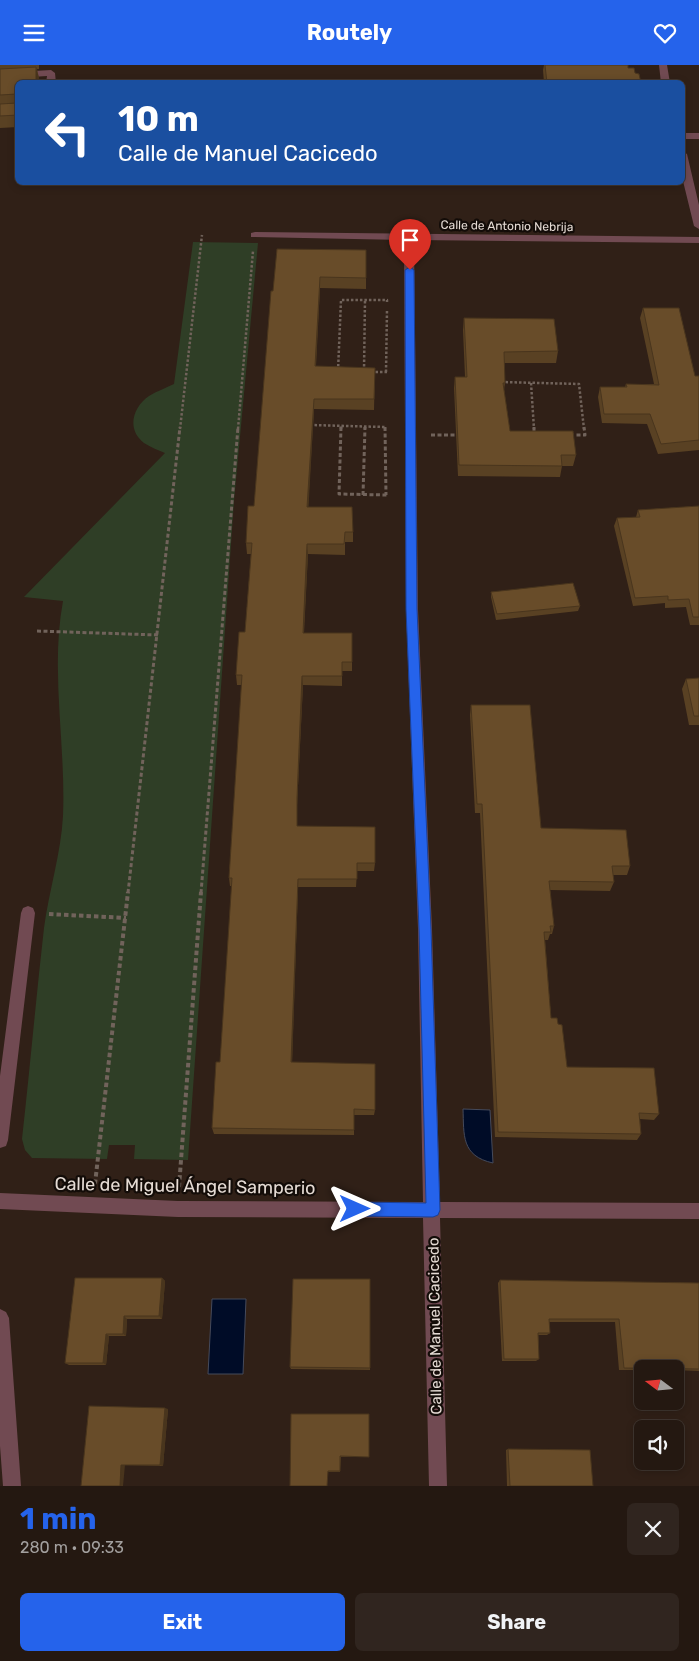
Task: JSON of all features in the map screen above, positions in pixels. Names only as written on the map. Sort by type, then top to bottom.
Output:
[{"type":"street","points":[[663,65],[666,80]]},
{"type":"street","points":[[0,76],[51,73],[51,80]]},
{"type":"street","points":[[685,167],[699,226]]},
{"type":"street","name":"Calle de Antonio Nebrija","points":[[255,235],[699,240]]},
{"type":"street","name":"Calle de Manuel Cacicedo","points":[[409,237],[412,609],[425,929],[438,1486]]},
{"type":"street","points":[[0,1140],[28,913]]},
{"type":"street","name":"Calle de Miguel Ángel Samperio","points":[[0,1201],[178,1209],[699,1211]]},
{"type":"street","points":[[0,1318],[12,1486]]},
{"type":"lane","points":[[685,136],[699,136]]},
{"type":"path","points":[[92,1206],[202,235]]},
{"type":"path","points":[[178,1209],[220,634],[255,235]]},
{"type":"path","points":[[338,371],[341,300],[387,300],[386,372]]},
{"type":"path","points":[[364,372],[365,300]]},
{"type":"path","points":[[329,371],[347,371]]},
{"type":"path","points":[[356,372],[410,372]]},
{"type":"path","points":[[495,382],[579,384],[585,435],[568,435]]},
{"type":"path","points":[[531,383],[534,435],[542,435]]},
{"type":"path","points":[[301,425],[385,427],[386,495]]},
{"type":"path","points":[[341,426],[338,494],[411,496]]},
{"type":"path","points":[[363,495],[365,426]]},
{"type":"path","points":[[411,435],[468,435]]},
{"type":"path","points":[[37,631],[158,635]]},
{"type":"path","points":[[28,913],[126,918]]},
{"type":"green space","points":[[193,242],[258,243],[234,501],[188,1160],[134,1159],[135,1145],[109,1145],[107,1159],[32,1158],[25,1150],[22,1139],[44,928],[60,844],[63,816],[58,654],[63,601],[24,597],[165,453],[144,443],[138,437],[133,425],[136,412],[143,401],[152,394],[174,384]]},
{"type":"water","points":[[463,1109],[490,1110],[493,1163],[475,1155],[466,1143]]},
{"type":"water","points":[[212,1299],[246,1299],[243,1374],[208,1374]]},
{"type":"building","points":[[545,65],[628,65],[628,68],[634,68],[635,73],[639,74],[640,80],[547,80]]},
{"type":"building","points":[[36,67],[36,80],[15,80],[15,94],[0,95],[0,69]]},
{"type":"building","points":[[15,103],[15,115],[0,116],[0,104]]},
{"type":"building","points":[[277,249],[366,250],[366,278],[320,277],[315,366],[375,368],[374,399],[314,399],[307,507],[352,507],[353,532],[345,532],[344,544],[307,544],[303,633],[352,633],[352,662],[342,662],[342,676],[302,676],[297,826],[375,827],[375,863],[357,863],[357,879],[298,879],[291,1062],[375,1064],[375,1110],[354,1109],[354,1130],[212,1128],[216,1062],[220,1062],[232,878],[229,878],[242,675],[236,675],[239,632],[245,632],[252,543],[246,543],[248,506],[254,506],[271,291],[273,291]]},
{"type":"building","points":[[643,308],[679,308],[695,376],[699,376],[699,440],[661,444],[650,414],[604,414],[600,387],[627,387],[626,384],[659,385]]},
{"type":"building","points":[[464,318],[554,319],[558,351],[504,352],[505,383],[503,383],[510,431],[573,431],[576,455],[561,455],[562,466],[459,465],[455,377],[467,377]]},
{"type":"building","points":[[699,506],[699,617],[693,617],[689,599],[668,600],[668,596],[635,598],[617,518],[640,517],[638,510]]},
{"type":"building","points":[[573,583],[580,606],[497,614],[491,592]]},
{"type":"building","points":[[699,678],[699,716],[694,716],[686,679]]},
{"type":"building","points":[[471,705],[530,705],[541,828],[626,830],[630,866],[612,866],[614,882],[549,881],[554,926],[550,926],[551,932],[544,932],[551,1018],[557,1018],[558,1024],[562,1025],[567,1067],[654,1068],[659,1114],[639,1113],[641,1134],[498,1132],[482,804],[477,804]]},
{"type":"building","points":[[75,1278],[162,1278],[159,1316],[124,1316],[123,1334],[106,1334],[103,1363],[65,1363]]},
{"type":"building","points":[[293,1279],[370,1279],[370,1368],[290,1367]]},
{"type":"building","points":[[500,1280],[699,1283],[699,1369],[684,1369],[684,1360],[634,1360],[634,1368],[624,1368],[619,1319],[549,1319],[550,1333],[538,1333],[539,1359],[504,1359]]},
{"type":"building","points":[[89,1406],[165,1408],[160,1465],[121,1465],[120,1486],[81,1486]]},
{"type":"building","points":[[291,1414],[369,1414],[369,1457],[340,1456],[340,1471],[328,1471],[327,1486],[290,1486]]},
{"type":"building","points":[[508,1449],[590,1450],[593,1486],[510,1486]]},
{"type":"route","points":[[355,1209],[433,1210],[425,929],[412,609],[410,270]]}]
